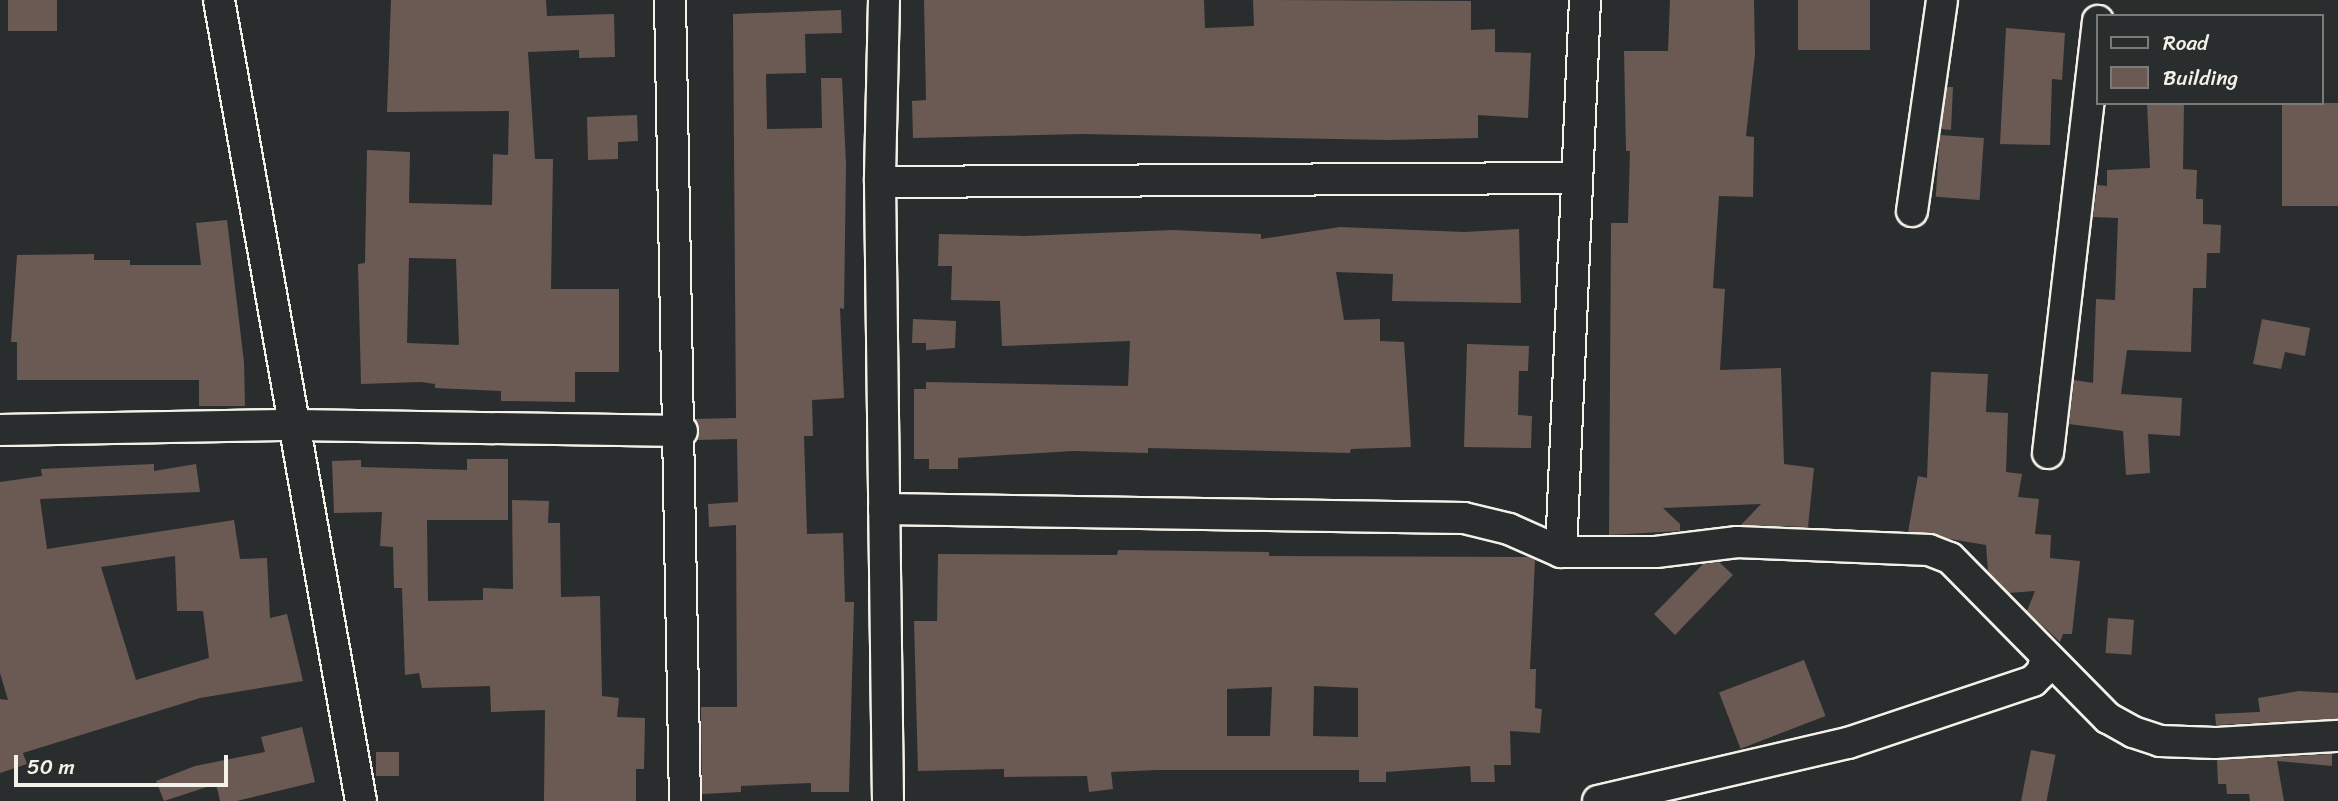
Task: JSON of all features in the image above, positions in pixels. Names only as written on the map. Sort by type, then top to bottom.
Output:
[{"type":"street","points":[[219,0],[361,801]]},
{"type":"street","points":[[670,0],[682,431],[685,801]]},
{"type":"street","points":[[884,0],[880,182],[888,801]]},
{"type":"street","points":[[1562,552],[1574,178],[1585,0]]},
{"type":"street","points":[[1912,211],[1942,0]]},
{"type":"street","points":[[2048,453],[2096,38]]},
{"type":"street","points":[[880,182],[1574,178]]},
{"type":"street","points":[[0,430],[296,425],[682,431]]},
{"type":"street","points":[[884,509],[1464,518],[1509,529],[1562,552],[1656,552],[1737,542],[1929,550],[1950,558],[2046,657],[2074,680],[2108,718],[2160,741],[2338,736]]},
{"type":"street","points":[[1598,801],[1848,743],[2033,681],[2042,672],[2046,657]]},
{"type":"building","points":[[8,0],[57,0],[57,31],[8,31]]},
{"type":"building","points":[[391,0],[546,0],[547,16],[614,14],[615,57],[579,58],[579,50],[528,52],[535,159],[553,159],[551,289],[619,289],[619,372],[575,372],[575,402],[501,401],[501,391],[435,388],[435,384],[421,382],[361,384],[358,264],[365,263],[367,150],[410,152],[409,203],[492,205],[493,154],[508,155],[509,111],[387,112]],"holes":[[[409,258],[456,259],[459,345],[407,343]]]},
{"type":"building","points":[[924,0],[1204,0],[1205,28],[1254,26],[1253,0],[1471,1],[1471,30],[1495,29],[1495,52],[1531,53],[1528,118],[1478,115],[1478,138],[1389,140],[1082,134],[913,138],[912,101],[926,100]]},
{"type":"building","points":[[1670,0],[1754,0],[1755,54],[1746,136],[1754,137],[1753,197],[1719,196],[1713,288],[1725,289],[1720,370],[1781,368],[1784,464],[1814,468],[1808,527],[1741,525],[1761,504],[1663,508],[1680,524],[1680,531],[1609,535],[1611,223],[1628,223],[1630,151],[1626,151],[1624,51],[1668,51]]},
{"type":"building","points":[[1798,0],[1870,0],[1870,50],[1798,50]]},
{"type":"building","points":[[841,10],[842,33],[805,34],[806,73],[766,74],[767,129],[822,128],[821,78],[842,78],[846,165],[844,309],[840,308],[844,398],[812,400],[813,436],[804,436],[807,534],[843,533],[845,602],[854,602],[849,792],[811,792],[811,783],[741,786],[741,792],[702,794],[701,707],[737,707],[736,525],[709,527],[708,504],[738,502],[737,439],[697,440],[695,419],[736,418],[733,14]]},
{"type":"building","points":[[2006,28],[2065,33],[2062,80],[2052,79],[2050,145],[2000,144]]},
{"type":"building","points":[[1947,87],[1953,87],[1951,130],[1941,129]]},
{"type":"building","points":[[2338,103],[2338,206],[2282,206],[2282,105]]},
{"type":"building","points":[[2147,105],[2184,105],[2183,169],[2197,170],[2196,199],[2203,199],[2203,224],[2221,225],[2220,253],[2207,253],[2206,288],[2193,288],[2191,352],[2127,350],[2121,394],[2182,398],[2180,436],[2148,434],[2150,473],[2126,475],[2123,431],[2069,424],[2074,380],[2093,383],[2096,299],[2115,300],[2118,218],[2093,217],[2097,185],[2107,186],[2107,170],[2150,168]]},
{"type":"building","points":[[637,115],[638,141],[618,142],[618,159],[588,160],[587,117]]},
{"type":"building","points":[[1940,135],[1984,138],[1980,200],[1936,197]]},
{"type":"building","points":[[227,220],[244,362],[245,406],[199,406],[199,380],[17,380],[17,342],[11,342],[17,255],[94,254],[94,260],[130,260],[130,265],[201,265],[196,223]]},
{"type":"building","points":[[1340,227],[1464,232],[1519,229],[1521,303],[1392,301],[1393,274],[1336,272],[1344,320],[1380,319],[1380,341],[1404,342],[1411,447],[1351,449],[1350,453],[1148,448],[1148,453],[1073,451],[958,458],[958,469],[929,469],[929,459],[914,459],[914,389],[926,389],[926,382],[1128,386],[1130,341],[1002,346],[1000,301],[951,300],[952,266],[938,266],[939,234],[1024,236],[1173,230],[1261,234],[1261,239]]},
{"type":"building","points":[[913,319],[956,321],[955,348],[926,350],[926,343],[912,343]]},
{"type":"building","points":[[2262,319],[2310,328],[2305,356],[2285,352],[2281,369],[2253,364]]},
{"type":"building","points":[[1467,344],[1529,346],[1528,371],[1519,371],[1518,415],[1532,416],[1531,448],[1464,447]]},
{"type":"building","points":[[1931,372],[1988,374],[1986,412],[2008,413],[2006,472],[2022,474],[2018,497],[2039,499],[2035,534],[2051,535],[2050,558],[2080,561],[2072,634],[2063,634],[2060,642],[2027,611],[2035,591],[2009,593],[1988,571],[1986,545],[1908,532],[1918,476],[1927,478]]},
{"type":"building","points":[[467,459],[508,459],[508,520],[427,520],[428,601],[483,600],[483,588],[513,589],[512,500],[549,501],[548,523],[560,523],[561,597],[600,596],[602,696],[619,698],[617,717],[645,718],[644,769],[636,769],[636,801],[544,801],[545,710],[491,712],[490,686],[422,688],[419,673],[405,675],[402,588],[394,588],[393,547],[380,546],[382,512],[334,513],[332,461],[361,460],[361,467],[467,470]]},
{"type":"building","points":[[154,464],[154,471],[196,464],[200,492],[40,499],[47,549],[234,520],[240,559],[267,558],[270,618],[287,614],[303,681],[200,698],[23,753],[27,764],[0,773],[0,699],[8,700],[0,673],[0,482],[42,476],[41,469]],"holes":[[[175,556],[177,611],[203,611],[209,658],[136,680],[101,567]]]},
{"type":"building","points":[[1118,550],[1269,552],[1269,556],[1528,557],[1535,560],[1530,669],[1536,669],[1535,708],[1542,709],[1540,733],[1510,731],[1511,765],[1494,765],[1495,782],[1471,782],[1470,766],[1386,772],[1386,782],[1359,782],[1359,770],[1157,770],[1111,772],[1113,789],[1089,792],[1087,776],[1004,777],[1004,769],[918,771],[914,621],[937,621],[938,554],[1117,555]],"holes":[[[1314,686],[1358,688],[1358,737],[1313,736]],[[1272,687],[1270,736],[1227,736],[1227,689]]]},
{"type":"building","points":[[1719,562],[1733,575],[1675,635],[1654,614],[1703,564]]},
{"type":"building","points":[[2108,618],[2134,620],[2131,655],[2106,653]]},
{"type":"building","points":[[1804,660],[1826,716],[1741,749],[1719,693]]},
{"type":"building","points":[[2299,691],[2338,693],[2338,719],[2216,725],[2215,714],[2260,712],[2258,698]]},
{"type":"building","points":[[302,727],[315,782],[237,801],[220,801],[216,784],[164,801],[156,781],[195,766],[265,752],[261,737]]},
{"type":"building","points":[[2031,750],[2056,755],[2047,801],[2021,801]]},
{"type":"building","points":[[376,752],[399,752],[399,776],[376,776]]},
{"type":"building","points":[[2332,754],[2332,766],[2277,761],[2284,801],[2250,801],[2249,794],[2227,794],[2226,784],[2218,784],[2217,760]]}]
